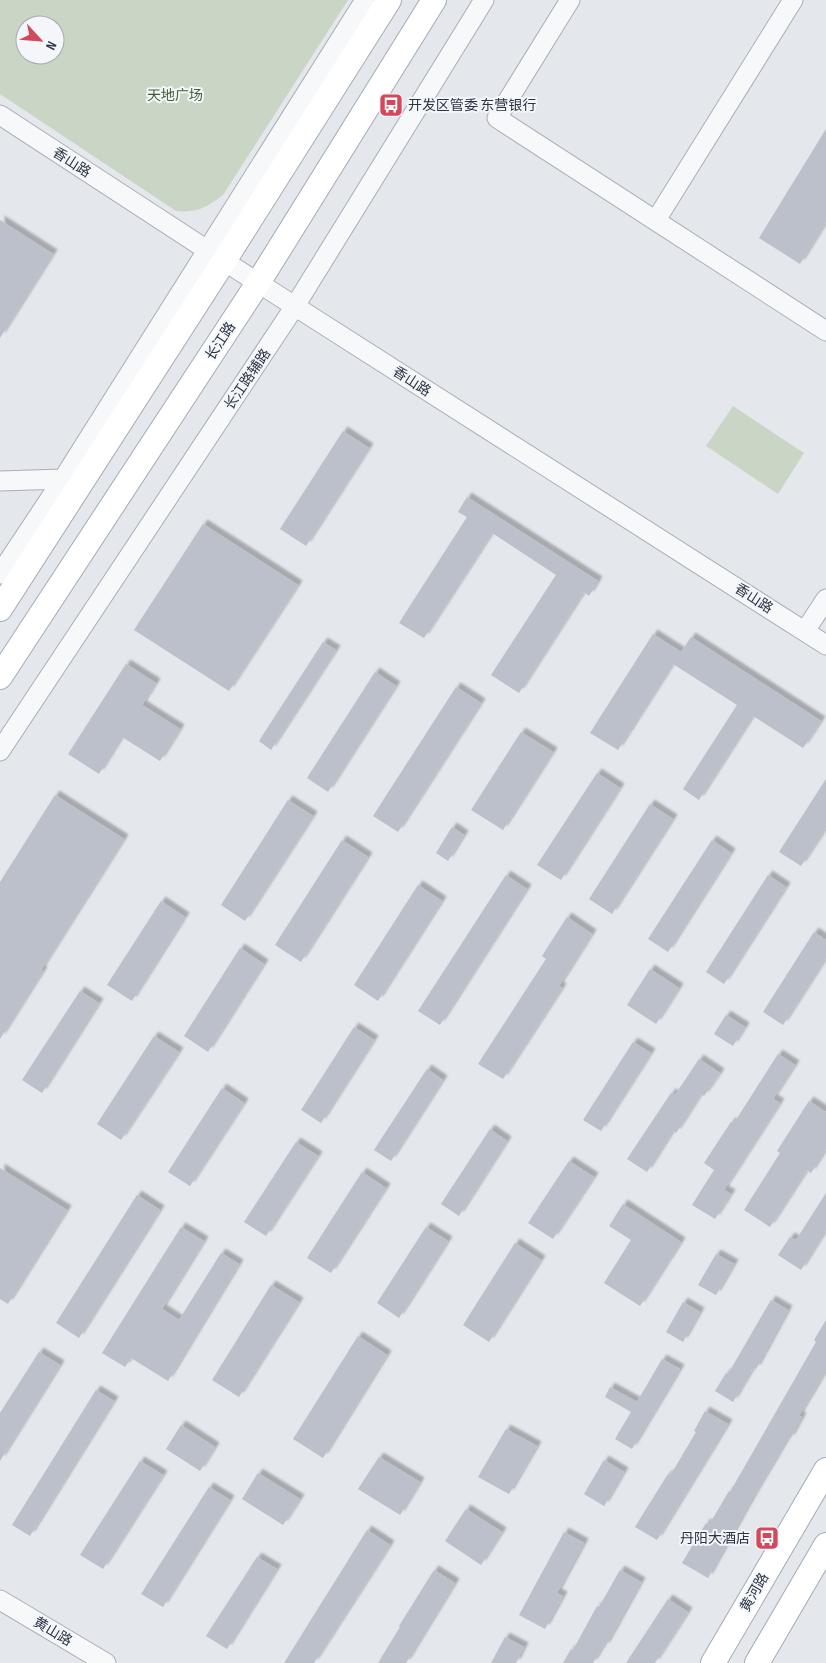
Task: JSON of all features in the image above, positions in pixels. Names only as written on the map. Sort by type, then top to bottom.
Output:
[{"type":"main road","points":[[0,609],[216,256],[389,0]]},
{"type":"main road","name":"长江路","points":[[0,677],[258,283],[434,0]]},
{"type":"main road","name":"黄河路","points":[[713,1663],[826,1470]]},
{"type":"main road","points":[[758,1663],[826,1545]]},
{"type":"street","points":[[0,574],[62,479],[216,256],[365,0]]},
{"type":"street","name":"长江路辅路","points":[[0,751],[295,306],[484,0]]},
{"type":"street","points":[[570,0],[497,118],[826,331]]},
{"type":"street","points":[[656,220],[793,0]]},
{"type":"street","name":"香山路","points":[[0,115],[258,283],[826,645]]},
{"type":"street","points":[[0,481],[62,479]]},
{"type":"street","points":[[805,631],[826,599]]},
{"type":"street","name":"黄山路","points":[[0,1600],[106,1663]]},
{"type":"green space","name":"天地广场","points":[[0,0],[348,0],[223,195],[207,206],[196,210],[176,211],[0,94]]},
{"type":"green space","points":[[733,406],[804,453],[778,494],[706,446]]},
{"type":"building","points":[[826,129],[826,222],[800,264],[759,238]]},
{"type":"building","points":[[0,220],[53,254],[0,338]]},
{"type":"building","points":[[343,431],[369,448],[306,546],[280,529]]},
{"type":"building","points":[[467,497],[598,581],[589,596],[584,592],[519,693],[491,675],[556,575],[492,533],[424,638],[399,623],[467,517],[458,512]]},
{"type":"building","points":[[203,524],[298,585],[229,691],[134,630]]},
{"type":"building","points":[[653,634],[681,652],[691,637],[821,721],[803,748],[753,716],[699,800],[683,789],[737,705],[673,664],[618,750],[590,733]]},
{"type":"building","points":[[323,642],[336,650],[271,750],[259,741]]},
{"type":"building","points":[[126,664],[156,683],[142,705],[180,729],[160,761],[122,737],[99,774],[68,754]]},
{"type":"building","points":[[375,672],[396,686],[328,792],[307,778]]},
{"type":"building","points":[[456,687],[481,703],[398,832],[373,816]]},
{"type":"building","points":[[521,732],[553,752],[503,830],[471,810]]},
{"type":"building","points":[[597,773],[620,788],[561,880],[537,865]]},
{"type":"building","points":[[826,779],[826,828],[801,866],[779,852]]},
{"type":"building","points":[[55,795],[124,839],[41,970],[43,971],[0,1039],[0,882]]},
{"type":"building","points":[[288,800],[313,816],[245,921],[221,905]]},
{"type":"building","points":[[650,804],[673,819],[612,914],[589,899]]},
{"type":"building","points":[[452,827],[464,835],[448,861],[436,853]]},
{"type":"building","points":[[342,840],[368,857],[301,962],[275,945]]},
{"type":"building","points":[[712,840],[731,853],[668,952],[648,939]]},
{"type":"building","points":[[506,875],[527,889],[440,1025],[418,1011]]},
{"type":"building","points":[[768,875],[786,887],[724,984],[706,972]]},
{"type":"building","points":[[418,885],[442,901],[378,1001],[354,985]]},
{"type":"building","points":[[161,901],[185,917],[132,1001],[107,985]]},
{"type":"building","points":[[567,917],[592,934],[559,986],[562,988],[503,1079],[478,1064],[546,959],[542,956]]},
{"type":"building","points":[[814,932],[826,940],[826,958],[783,1025],[763,1012]]},
{"type":"building","points":[[240,948],[264,964],[208,1052],[184,1036]]},
{"type":"building","points":[[650,969],[679,988],[656,1024],[627,1005]]},
{"type":"building","points":[[80,991],[99,1003],[42,1093],[22,1080]]},
{"type":"building","points":[[726,1015],[745,1027],[733,1046],[714,1034]]},
{"type":"building","points":[[354,1027],[374,1040],[321,1123],[301,1110]]},
{"type":"building","points":[[154,1036],[179,1052],[121,1140],[97,1124]]},
{"type":"building","points":[[633,1042],[651,1053],[601,1131],[583,1120]]},
{"type":"building","points":[[778,1054],[795,1065],[773,1099],[780,1103],[724,1190],[731,1194],[715,1219],[692,1205],[714,1170],[704,1163],[731,1122],[734,1123]]},
{"type":"building","points":[[699,1059],[720,1073],[704,1096],[701,1094],[676,1133],[673,1131],[647,1172],[627,1159],[671,1093],[675,1095]]},
{"type":"building","points":[[427,1069],[443,1080],[391,1161],[374,1150]]},
{"type":"building","points":[[222,1088],[244,1103],[190,1186],[168,1172]]},
{"type":"building","points":[[809,1101],[826,1112],[826,1149],[811,1173],[807,1170],[770,1227],[744,1210],[780,1153],[777,1151]]},
{"type":"building","points":[[490,1129],[507,1141],[459,1216],[441,1204]]},
{"type":"building","points":[[296,1142],[318,1156],[266,1236],[244,1222]]},
{"type":"building","points":[[569,1161],[594,1177],[553,1239],[528,1223]]},
{"type":"building","points":[[0,1168],[67,1210],[8,1304],[0,1299]]},
{"type":"building","points":[[362,1172],[386,1188],[331,1273],[307,1258]]},
{"type":"building","points":[[826,1193],[826,1230],[801,1270],[778,1255],[790,1237],[796,1240]]},
{"type":"building","points":[[137,1195],[160,1210],[79,1338],[56,1323]]},
{"type":"building","points":[[623,1204],[681,1242],[640,1306],[604,1283],[631,1240],[609,1226]]},
{"type":"building","points":[[181,1227],[204,1241],[162,1309],[179,1320],[221,1253],[239,1264],[168,1381],[131,1358],[125,1367],[102,1353]]},
{"type":"building","points":[[426,1227],[448,1241],[399,1318],[377,1303]]},
{"type":"building","points":[[515,1243],[541,1260],[489,1342],[463,1325]]},
{"type":"building","points":[[716,1254],[734,1264],[716,1295],[698,1285]]},
{"type":"building","points":[[271,1285],[299,1302],[239,1397],[212,1380]]},
{"type":"building","points":[[771,1300],[788,1310],[756,1369],[753,1368],[733,1402],[715,1391],[726,1373],[728,1374]]},
{"type":"building","points":[[683,1302],[700,1312],[683,1342],[666,1332]]},
{"type":"building","points":[[826,1320],[826,1370],[799,1416],[802,1417],[790,1439],[788,1438],[752,1499],[708,1578],[682,1563],[706,1523],[709,1525],[730,1492],[816,1342],[814,1340]]},
{"type":"building","points":[[358,1336],[387,1355],[323,1458],[293,1439]]},
{"type":"building","points":[[39,1352],[60,1365],[0,1461],[0,1413]]},
{"type":"building","points":[[662,1359],[680,1369],[632,1449],[615,1439],[631,1412],[605,1397],[610,1387],[637,1402]]},
{"type":"building","points":[[96,1390],[114,1401],[30,1536],[12,1525]]},
{"type":"building","points":[[705,1411],[728,1424],[657,1540],[635,1527],[668,1474],[670,1476],[696,1432],[694,1431]]},
{"type":"building","points":[[181,1425],[215,1447],[200,1471],[166,1449]]},
{"type":"building","points":[[506,1429],[537,1446],[509,1494],[478,1477]]},
{"type":"building","points":[[379,1457],[420,1482],[400,1515],[358,1489]]},
{"type":"building","points":[[604,1460],[624,1472],[604,1506],[584,1494]]},
{"type":"building","points":[[140,1461],[163,1475],[103,1569],[80,1555]]},
{"type":"building","points":[[258,1473],[300,1499],[283,1525],[242,1499]]},
{"type":"building","points":[[209,1487],[230,1500],[163,1607],[141,1594]]},
{"type":"building","points":[[466,1509],[502,1532],[481,1565],[445,1541]]},
{"type":"building","points":[[367,1530],[390,1545],[314,1663],[284,1663]]},
{"type":"building","points":[[564,1532],[584,1543],[557,1593],[563,1596],[545,1629],[519,1615]]},
{"type":"building","points":[[257,1557],[277,1569],[227,1649],[206,1636]]},
{"type":"building","points":[[434,1570],[455,1583],[406,1663],[378,1663],[399,1626]]},
{"type":"building","points":[[620,1570],[641,1582],[605,1647],[603,1646],[593,1663],[563,1663],[571,1649],[573,1650],[597,1606],[599,1607]]},
{"type":"building","points":[[668,1599],[688,1612],[655,1663],[626,1663]]},
{"type":"building","points":[[505,1637],[524,1647],[516,1663],[491,1663]]},
{"type":"place","name":"开发区管委 东营银行","points":[[391,105]]},
{"type":"place","name":"丹阳大酒店","points":[[767,1538]]}]
